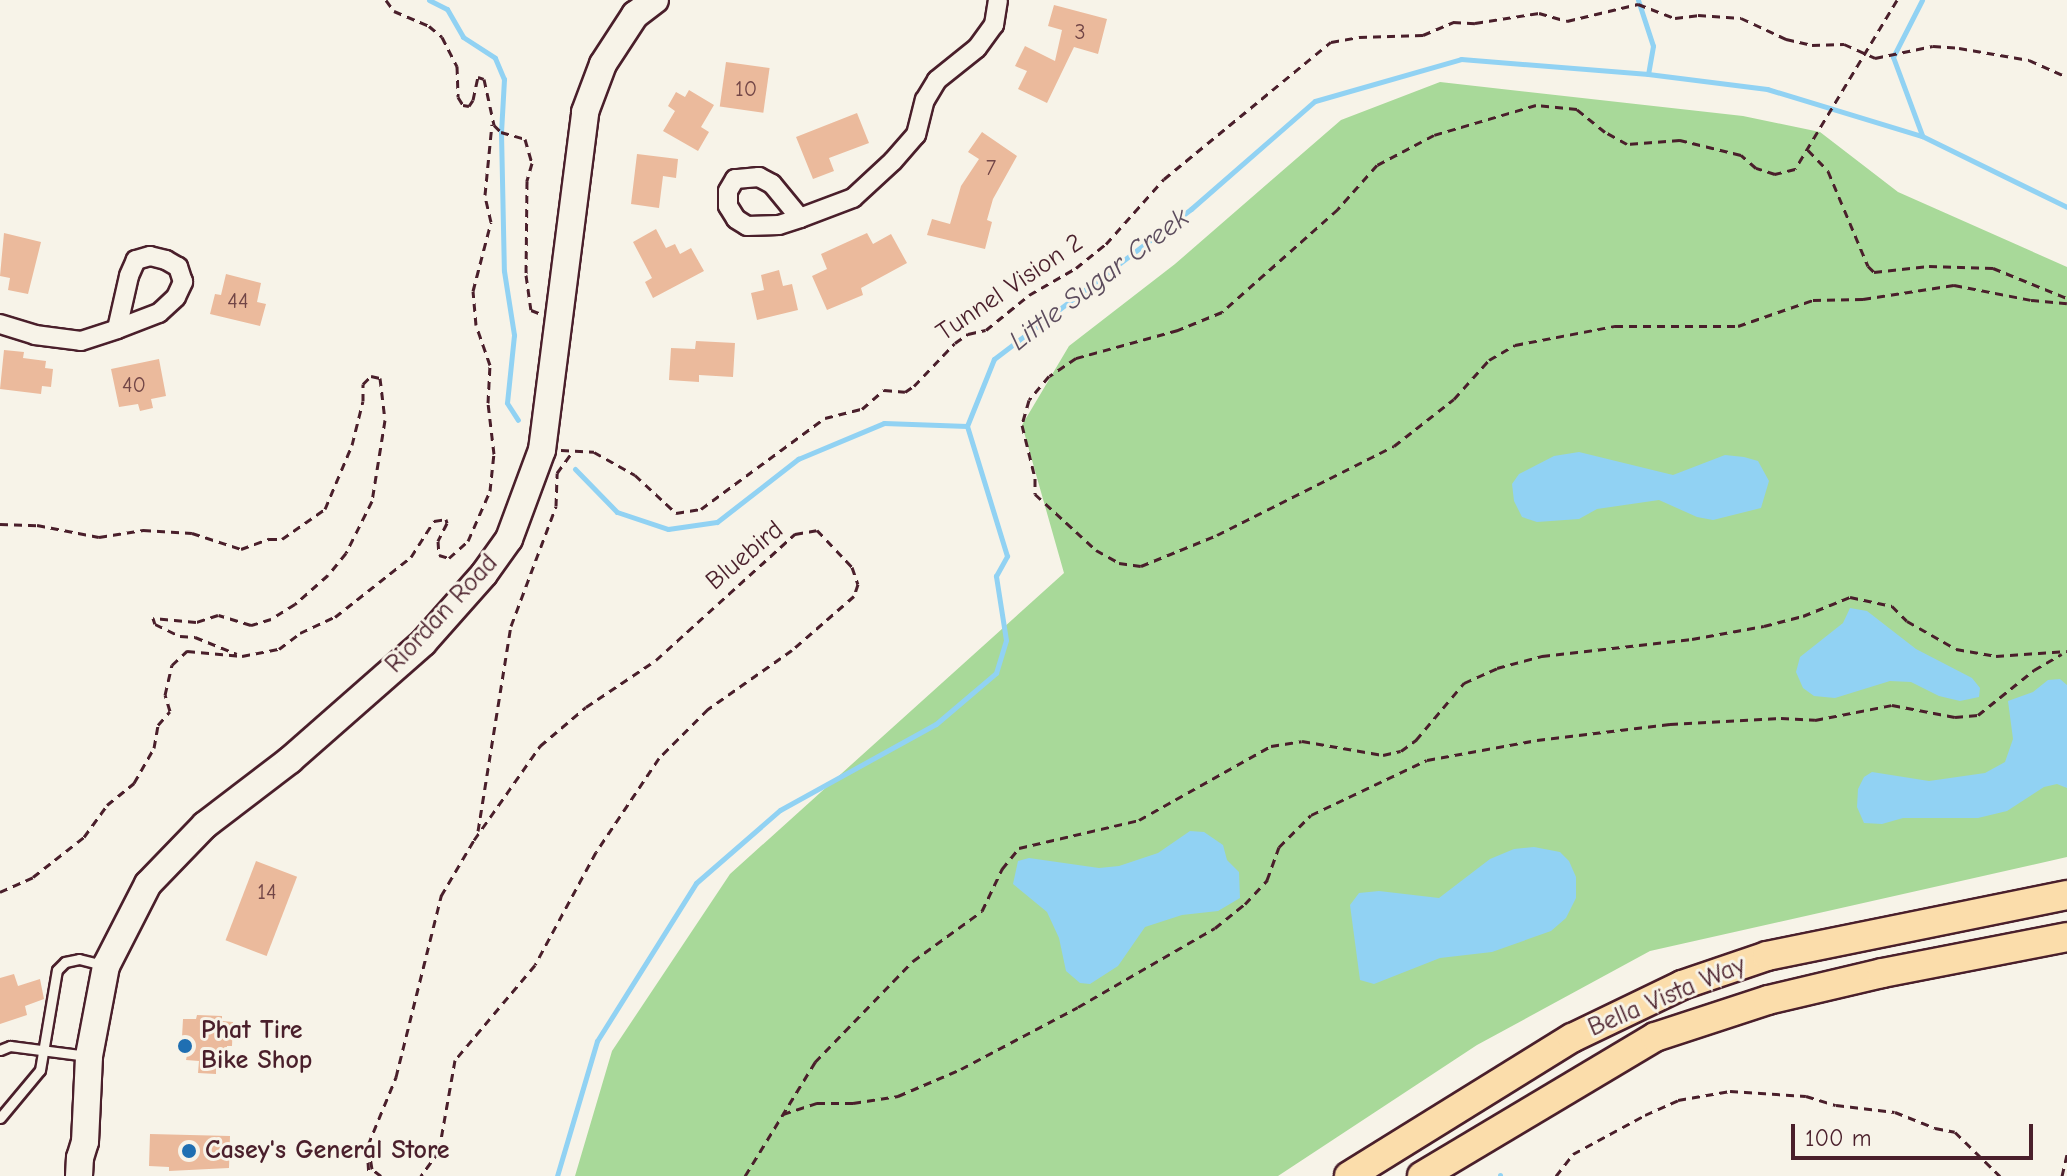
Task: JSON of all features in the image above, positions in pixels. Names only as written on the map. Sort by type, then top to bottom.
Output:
[{"type":"main road","name":"Bella Vista Way","points":[[1349,1176],[1572,1038],[1682,985],[1767,956],[2067,895]]},
{"type":"main road","name":"Bella Vista Way","points":[[1422,1176],[1655,1037],[1768,1000],[1882,973],[2067,937]]},
{"type":"street","name":"Riordan Road","points":[[79,1176],[85,1142],[89,1056],[106,966],[148,884],[205,825],[290,760],[423,643],[484,574],[509,539],[542,450],[585,112],[603,64],[635,15],[655,0]]},
{"type":"street","points":[[800,218],[853,198],[893,161],[916,135],[925,100],[937,80],[977,48],[994,25],[998,0]]},
{"type":"street","points":[[0,324],[35,335],[81,341],[117,329]]},
{"type":"street","name":"Riordan Road","points":[[85,1142],[95,1176]]},
{"type":"lane","points":[[0,1118],[37,1079],[45,1050],[57,970],[65,962],[79,959],[106,966]]},
{"type":"lane","points":[[0,1050],[10,1046],[89,1056]]},
{"type":"path","points":[[0,892],[33,877],[84,837],[107,805],[134,783],[154,748],[158,725],[170,711],[165,695],[172,665],[187,651],[242,656],[279,649],[300,633],[335,617],[411,557],[434,521],[446,519],[438,541],[439,555],[449,558],[468,541],[490,491],[494,454],[488,403],[490,365],[476,325],[473,291],[491,222],[485,195],[492,120],[484,79],[478,77],[473,100],[469,106],[463,105],[458,97],[457,66],[442,37],[429,26],[394,11],[386,0]]},
{"type":"path","points":[[1897,0],[1795,169],[1775,174],[1756,168],[1741,155],[1680,140],[1627,144],[1605,132],[1577,109],[1536,105],[1434,135],[1377,165],[1338,209],[1222,312],[1178,330],[1076,358],[1049,376],[1029,400],[1022,425],[1035,478],[1035,494],[1096,550],[1119,563],[1141,566],[1217,535],[1394,446],[1454,399],[1489,360],[1515,345],[1615,326],[1738,326],[1813,300],[1863,299],[1954,285],[2031,300],[2067,300]]},
{"type":"path","name":"Tunnel Vision 2","points":[[558,441],[563,452],[594,452],[635,475],[676,513],[701,509],[825,418],[862,409],[884,390],[905,392],[955,343],[968,334],[986,330],[1029,295],[1076,268],[1106,244],[1164,179],[1331,42],[1359,37],[1423,35],[1453,22],[1475,23],[1539,13],[1567,21],[1638,4],[1675,18],[1698,15],[1741,18],[1786,39],[1812,45],[1844,44],[1866,54],[1893,57],[1933,46],[1959,48],[2029,60],[2067,77]]},
{"type":"path","points":[[492,120],[501,132],[525,139],[531,151],[527,181],[528,300],[534,312],[559,317]]},
{"type":"path","points":[[1807,149],[1828,171],[1868,266],[1874,272],[1929,266],[1993,268],[2067,300]]},
{"type":"path","points":[[0,524],[37,525],[99,537],[143,530],[192,533],[241,549],[269,539],[282,539],[325,509],[339,471],[350,452],[363,401],[363,384],[371,376],[380,378],[385,420],[372,501],[346,553],[328,575],[295,604],[271,619],[251,625],[218,615],[196,622],[153,618],[155,624],[180,636],[195,637],[242,656]]},
{"type":"path","points":[[477,835],[511,626],[556,506],[557,473],[573,452]]},
{"type":"path","name":"Bluebird","points":[[369,1176],[368,1158],[374,1128],[396,1077],[441,896],[477,835],[540,746],[586,707],[656,660],[795,534],[817,530],[852,567],[857,590],[846,605],[792,650],[708,709],[648,773],[596,852],[535,965],[455,1060],[439,1151],[421,1176]]},
{"type":"path","points":[[745,1176],[815,1062],[913,961],[982,911],[1002,869],[1019,848],[1139,820],[1271,746],[1302,741],[1383,755],[1401,751],[1416,740],[1464,683],[1497,668],[1542,656],[1692,639],[1764,626],[1803,616],[1850,597],[1892,606],[1907,621],[1956,649],[1996,656],[2066,652]]},
{"type":"path","points":[[783,1114],[817,1103],[853,1103],[898,1096],[961,1069],[1078,1007],[1215,928],[1245,904],[1267,880],[1279,847],[1311,815],[1427,760],[1537,740],[1670,724],[1781,718],[1815,720],[1892,705],[1955,717],[1978,715],[2034,670],[2066,652]]},
{"type":"path","points":[[1556,1176],[1573,1154],[1645,1115],[1678,1100],[1730,1091],[1806,1096],[1836,1105],[1895,1112],[1935,1128],[1955,1132],[2000,1176]]},
{"type":"path","points":[[2062,1176],[2067,1154]]},
{"type":"path","points":[[368,1158],[381,1176]]},
{"type":"green space","points":[[1440,82],[1743,116],[1820,132],[1898,192],[2067,267],[2067,857],[1650,951],[1477,1045],[1278,1176],[575,1176],[612,1051],[730,874],[1064,573],[1022,425],[1069,346],[1175,264],[1341,120]]},
{"type":"water","points":[[1579,452],[1673,475],[1725,455],[1744,457],[1758,461],[1769,481],[1761,508],[1713,520],[1697,517],[1659,500],[1597,509],[1579,519],[1537,522],[1522,517],[1514,501],[1512,484],[1519,474],[1554,456]]},
{"type":"water","points":[[1850,608],[1867,611],[1916,649],[1972,678],[1980,688],[1979,697],[1960,701],[1939,696],[1911,682],[1890,681],[1835,698],[1814,696],[1803,688],[1796,672],[1800,657],[1843,623]]},
{"type":"water","points":[[2060,679],[2067,685],[2067,788],[2057,784],[2044,787],[2007,811],[1978,818],[1903,818],[1882,824],[1864,823],[1857,807],[1858,789],[1864,777],[1872,772],[1929,781],[1985,773],[2005,762],[2013,739],[2008,701],[2033,692],[2048,680]]},
{"type":"water","points":[[1190,831],[1204,832],[1223,845],[1227,860],[1239,872],[1240,898],[1218,911],[1182,915],[1145,927],[1118,966],[1090,984],[1080,983],[1066,971],[1059,938],[1047,912],[1013,884],[1018,861],[1029,858],[1099,868],[1119,866],[1158,853]]},
{"type":"water","points":[[1534,847],[1560,852],[1569,861],[1576,877],[1576,898],[1566,918],[1551,931],[1492,952],[1440,958],[1374,984],[1360,980],[1350,905],[1359,893],[1379,891],[1439,898],[1490,859],[1514,849]]},
{"type":"building","points":[[1054,5],[1107,19],[1098,54],[1074,47],[1047,103],[1018,89],[1027,71],[1015,66],[1025,46],[1055,61],[1062,30],[1048,26]]},
{"type":"building","points":[[726,62],[770,68],[763,113],[720,107]]},
{"type":"building","points":[[689,90],[714,105],[701,127],[709,132],[698,151],[663,131],[675,111],[668,106],[676,92],[685,97]]},
{"type":"building","points":[[857,113],[869,143],[829,158],[834,171],[813,179],[796,137]]},
{"type":"building","points":[[982,132],[1017,156],[993,199],[987,220],[992,222],[985,249],[927,235],[932,219],[950,224],[961,186],[979,159],[968,152]]},
{"type":"building","points":[[637,154],[678,159],[676,178],[663,176],[659,208],[631,204]]},
{"type":"building","points":[[656,229],[666,248],[675,244],[680,254],[691,248],[704,271],[653,298],[645,282],[652,278],[633,242]]},
{"type":"building","points":[[4,233],[41,242],[28,294],[8,290],[10,278],[0,276]]},
{"type":"building","points":[[867,233],[873,244],[891,234],[907,263],[861,288],[863,295],[827,310],[812,276],[827,269],[821,254]]},
{"type":"building","points":[[779,270],[783,286],[792,284],[798,310],[757,320],[751,293],[764,290],[761,275]]},
{"type":"building","points":[[226,274],[261,283],[257,302],[266,304],[260,326],[210,314],[215,294],[221,295]]},
{"type":"building","points":[[696,341],[735,343],[733,377],[699,375],[699,382],[669,380],[671,348],[695,349]]},
{"type":"building","points":[[4,350],[24,352],[23,358],[46,361],[45,368],[53,369],[51,387],[42,386],[41,394],[0,389]]},
{"type":"building","points":[[159,359],[166,396],[151,399],[153,408],[140,411],[138,404],[119,407],[111,369]]},
{"type":"building","points":[[256,861],[297,877],[267,956],[226,940]]},
{"type":"building","points":[[14,974],[18,986],[40,979],[44,999],[25,1006],[27,1015],[0,1024],[0,978]]},
{"type":"building","points":[[197,1015],[222,1016],[222,1021],[233,1022],[232,1046],[227,1046],[221,1064],[216,1064],[216,1074],[198,1073],[199,1061],[186,1060],[187,1055],[181,1055],[183,1019],[196,1019]]},
{"type":"building","name":"Casey's General Store","points":[[150,1134],[230,1136],[229,1168],[169,1171],[169,1167],[149,1166]]},
{"type":"waterway","points":[[429,0],[447,9],[463,37],[495,58],[504,79],[501,132],[504,271],[514,335],[507,403],[518,420]]},
{"type":"waterway","points":[[1638,0],[1653,46],[1648,74]]},
{"type":"waterway","points":[[1922,0],[1893,57],[1922,135]]},
{"type":"waterway","name":"Little Sugar Creek","points":[[557,1176],[597,1041],[696,883],[780,810],[936,724],[996,673],[1006,640],[996,576],[1007,556],[967,426],[994,359],[1191,209],[1315,101],[1461,59],[1648,74],[1767,89],[1922,136],[2067,207]]},
{"type":"waterway","points":[[575,469],[617,512],[668,529],[717,522],[798,459],[884,423],[967,426]]},
{"type":"place","name":"Phat Tire Bike Shop","points":[[185,1046]]},
{"type":"place","name":"Casey's General Store","points":[[189,1151]]}]
